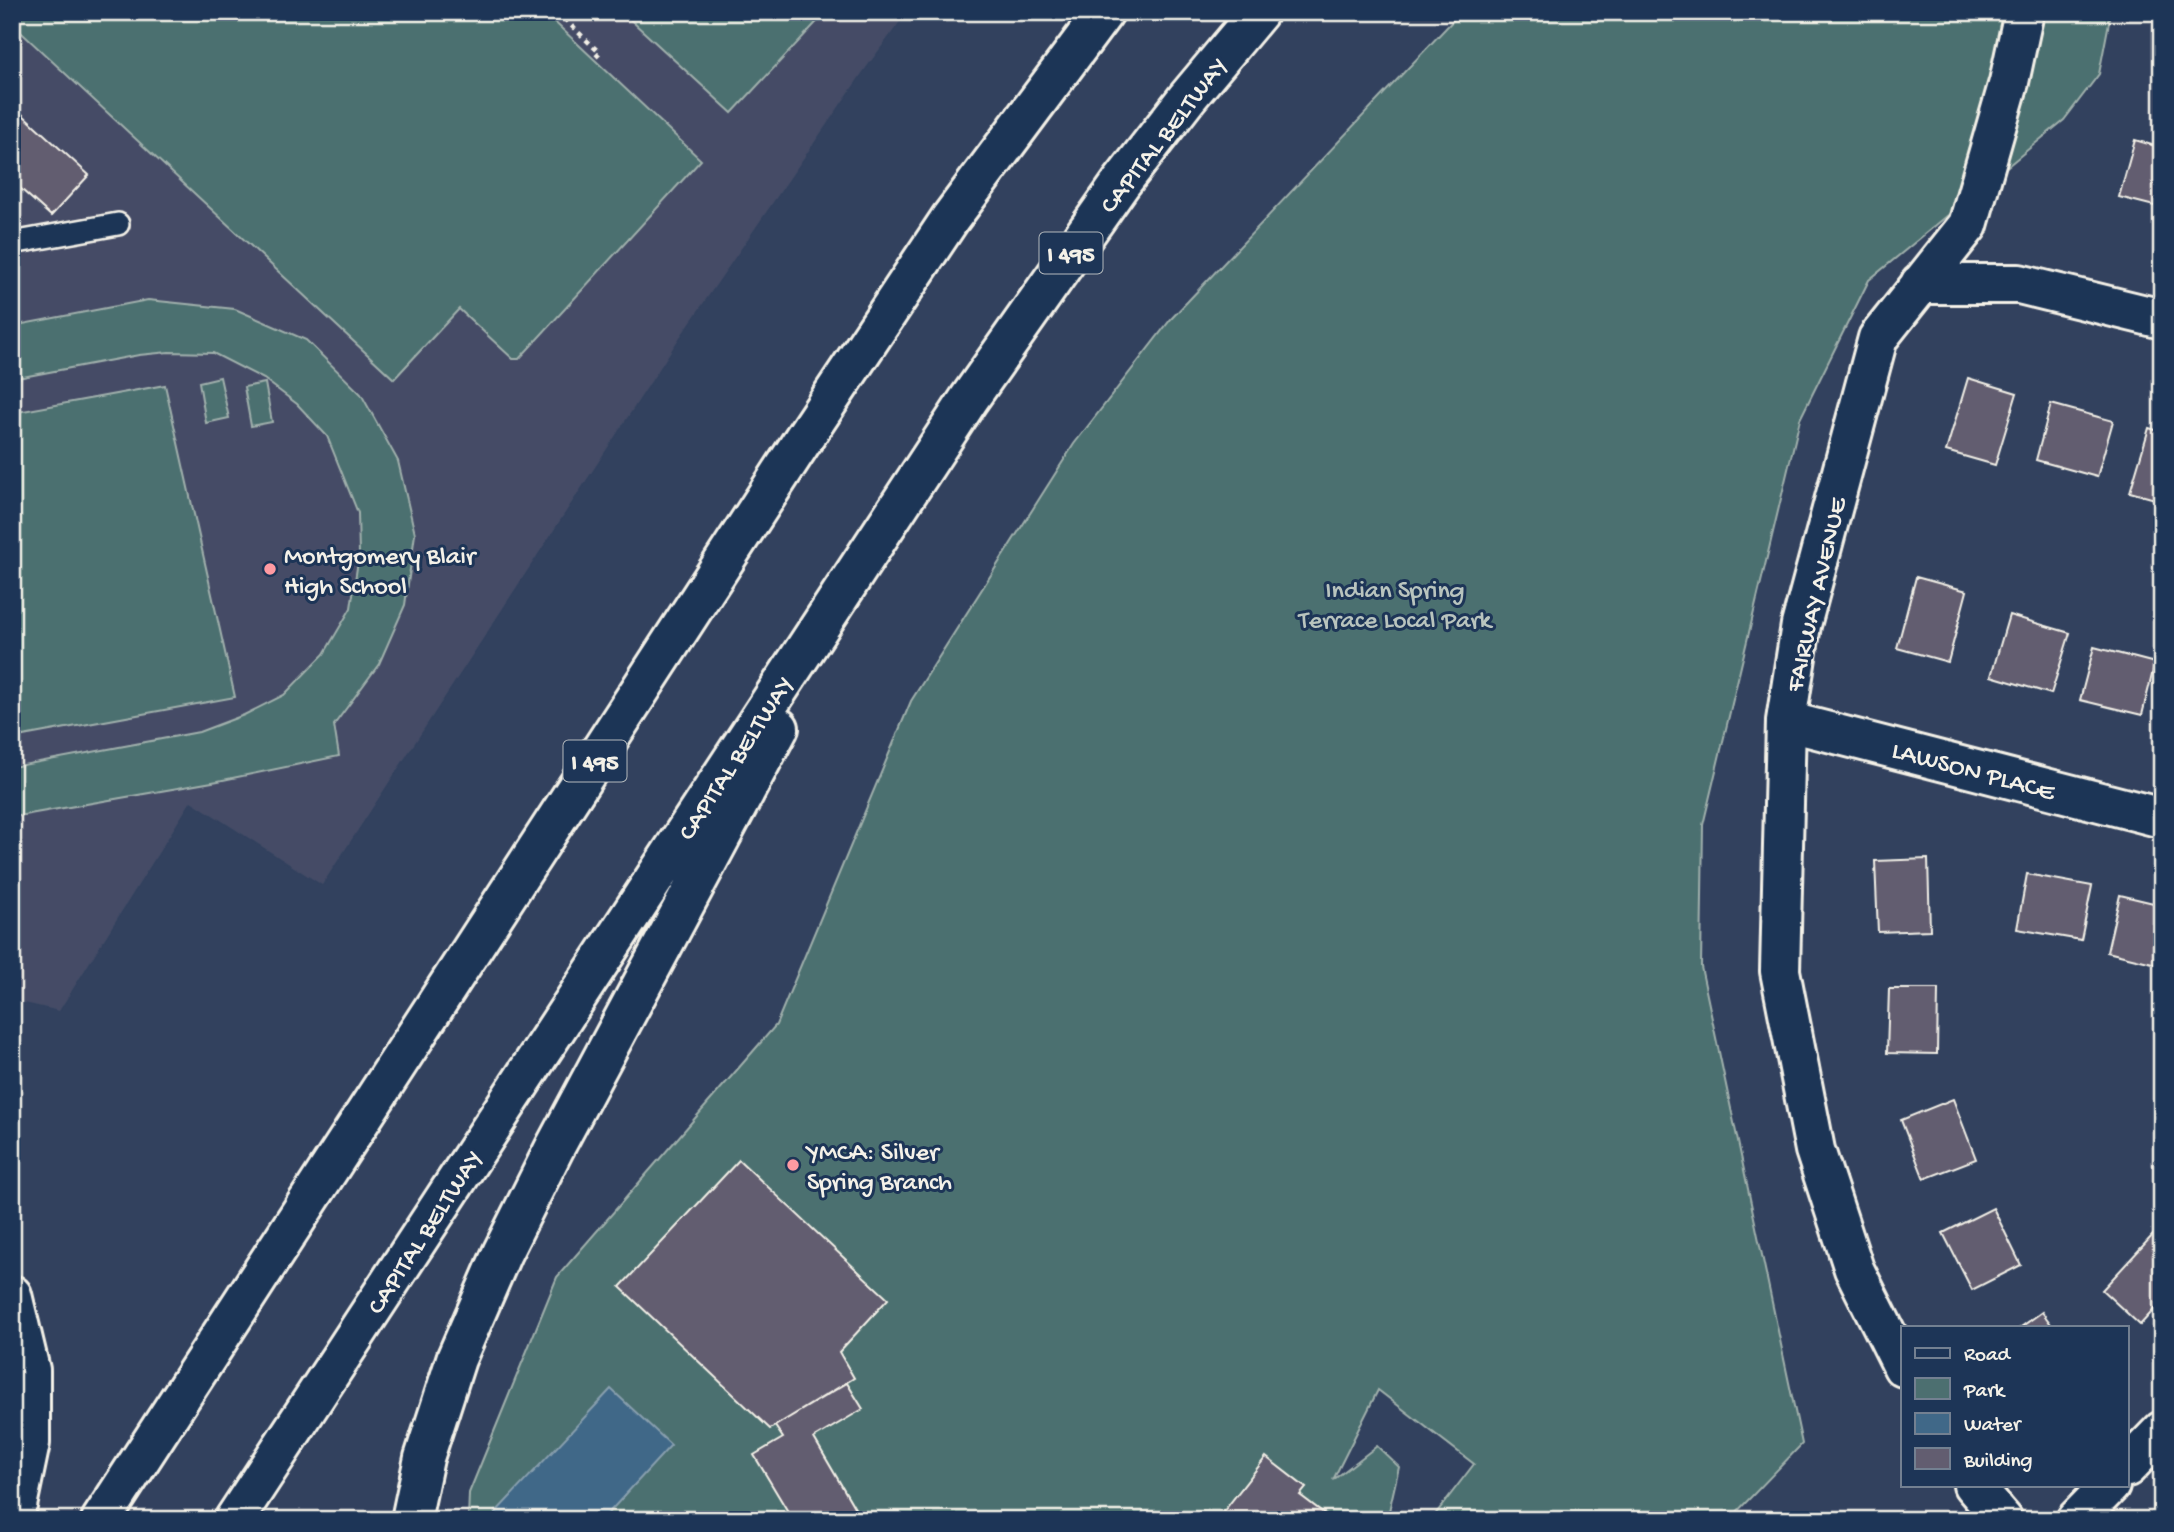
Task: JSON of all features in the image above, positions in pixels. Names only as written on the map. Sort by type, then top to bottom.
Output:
[{"type":"main road","name":"I 495","points":[[101,1520],[905,286],[950,219],[1104,12]]},
{"type":"main road","name":"CAPITAL BELTWAY","points":[[234,1520],[898,505],[1044,289],[1186,98],[1259,12]]},
{"type":"main road","name":"FAIRWAY AVENUE","points":[[1901,1363],[1854,1269],[1815,1150],[1780,971],[1786,721],[1801,625],[1878,338],[1968,225],[2009,82],[2024,12]]},
{"type":"main road","points":[[1920,284],[2019,284],[2162,320]]},
{"type":"main road","points":[[411,1520],[424,1458],[456,1359],[502,1253],[554,1149],[898,505]]},
{"type":"main road","name":"LAWSON PLACE","points":[[1786,721],[2162,818]]},
{"type":"main road","points":[[12,1295],[30,1370],[30,1443],[14,1520]]},
{"type":"main road","points":[[2128,1466],[2162,1431]]},
{"type":"main road","points":[[1974,1486],[2003,1520]]},
{"type":"main road","points":[[2076,1520],[2109,1486]]},
{"type":"lane","points":[[12,243],[118,224]]},
{"type":"path","points":[[556,12],[600,53],[593,60]]},
{"type":"shaded area","name":"Montgomery Blair High School","points":[[12,12],[907,12],[680,337],[322,885],[191,801],[59,1011],[12,1000]]},
{"type":"green space","points":[[22,12],[544,12],[701,160],[519,359],[513,359],[459,309],[394,379],[12,24]]},
{"type":"green space","points":[[622,12],[826,12],[732,113]]},
{"type":"green space","name":"Indian Spring Terrace Local Park","points":[[1461,12],[2111,12],[2099,74],[2064,120],[1869,280],[1800,419],[1703,825],[1701,967],[1802,1444],[1729,1520],[1431,1520],[1474,1464],[1378,1390],[1333,1480],[1377,1446],[1399,1467],[1387,1520],[468,1520],[469,1493],[557,1277],[776,1025],[911,701],[1074,444],[1171,319]]},
{"type":"green space","points":[[148,300],[235,309],[306,340],[361,394],[398,461],[415,534],[405,605],[379,664],[334,725],[339,756],[218,781],[12,817],[12,767],[199,732],[244,715],[284,695],[324,654],[351,608],[359,554],[358,513],[327,436],[297,404],[264,379],[213,353],[169,352],[139,355],[12,379],[12,326]]},
{"type":"green space","points":[[220,377],[229,418],[206,423],[199,382]]},
{"type":"green space","points":[[265,383],[272,422],[251,426],[244,387]]},
{"type":"green space","points":[[165,385],[235,697],[12,738],[12,413]]},
{"type":"water","points":[[611,1389],[671,1445],[602,1520],[502,1520],[495,1513]]},
{"type":"building","points":[[12,105],[89,175],[51,216],[12,181]]},
{"type":"building","points":[[2135,140],[2162,148],[2162,208],[2119,197]]},
{"type":"building","points":[[1968,378],[2017,393],[1995,465],[1946,451]]},
{"type":"building","points":[[2051,404],[2113,421],[2097,477],[2036,460]]},
{"type":"building","points":[[2149,428],[2162,432],[2162,501],[2130,492]]},
{"type":"building","points":[[1916,577],[1967,591],[1948,662],[1897,648]]},
{"type":"building","points":[[2009,615],[2070,633],[2051,694],[1991,676]]},
{"type":"building","points":[[2094,647],[2155,663],[2142,715],[2080,700]]},
{"type":"building","points":[[1928,859],[1930,930],[1878,932],[1875,861]]},
{"type":"building","points":[[2027,874],[2092,886],[2081,940],[2017,929]]},
{"type":"building","points":[[2120,895],[2162,905],[2161,965],[2107,952]]},
{"type":"building","points":[[1889,989],[1938,989],[1937,1054],[1887,1053]]},
{"type":"building","points":[[1953,1099],[1976,1159],[1924,1179],[1901,1120]]},
{"type":"building","points":[[739,1160],[888,1299],[839,1352],[854,1378],[770,1429],[620,1287]]},
{"type":"building","points":[[1993,1208],[2021,1265],[1972,1290],[1943,1233]]},
{"type":"building","points":[[2153,1235],[2162,1244],[2162,1301],[2140,1325],[2102,1290]]},
{"type":"building","points":[[2042,1312],[2052,1326],[2022,1326]]},
{"type":"building","points":[[847,1383],[863,1409],[814,1438],[857,1512],[844,1520],[825,1520],[827,1514],[817,1520],[793,1520],[754,1455],[783,1438],[775,1426]]},
{"type":"building","points":[[1266,1457],[1306,1488],[1300,1495],[1333,1520],[1217,1520]]},
{"type":"place","name":"Montgomery Blair High School","points":[[270,569]]},
{"type":"place","name":"YMCA: Silver Spring Branch","points":[[793,1165]]}]
